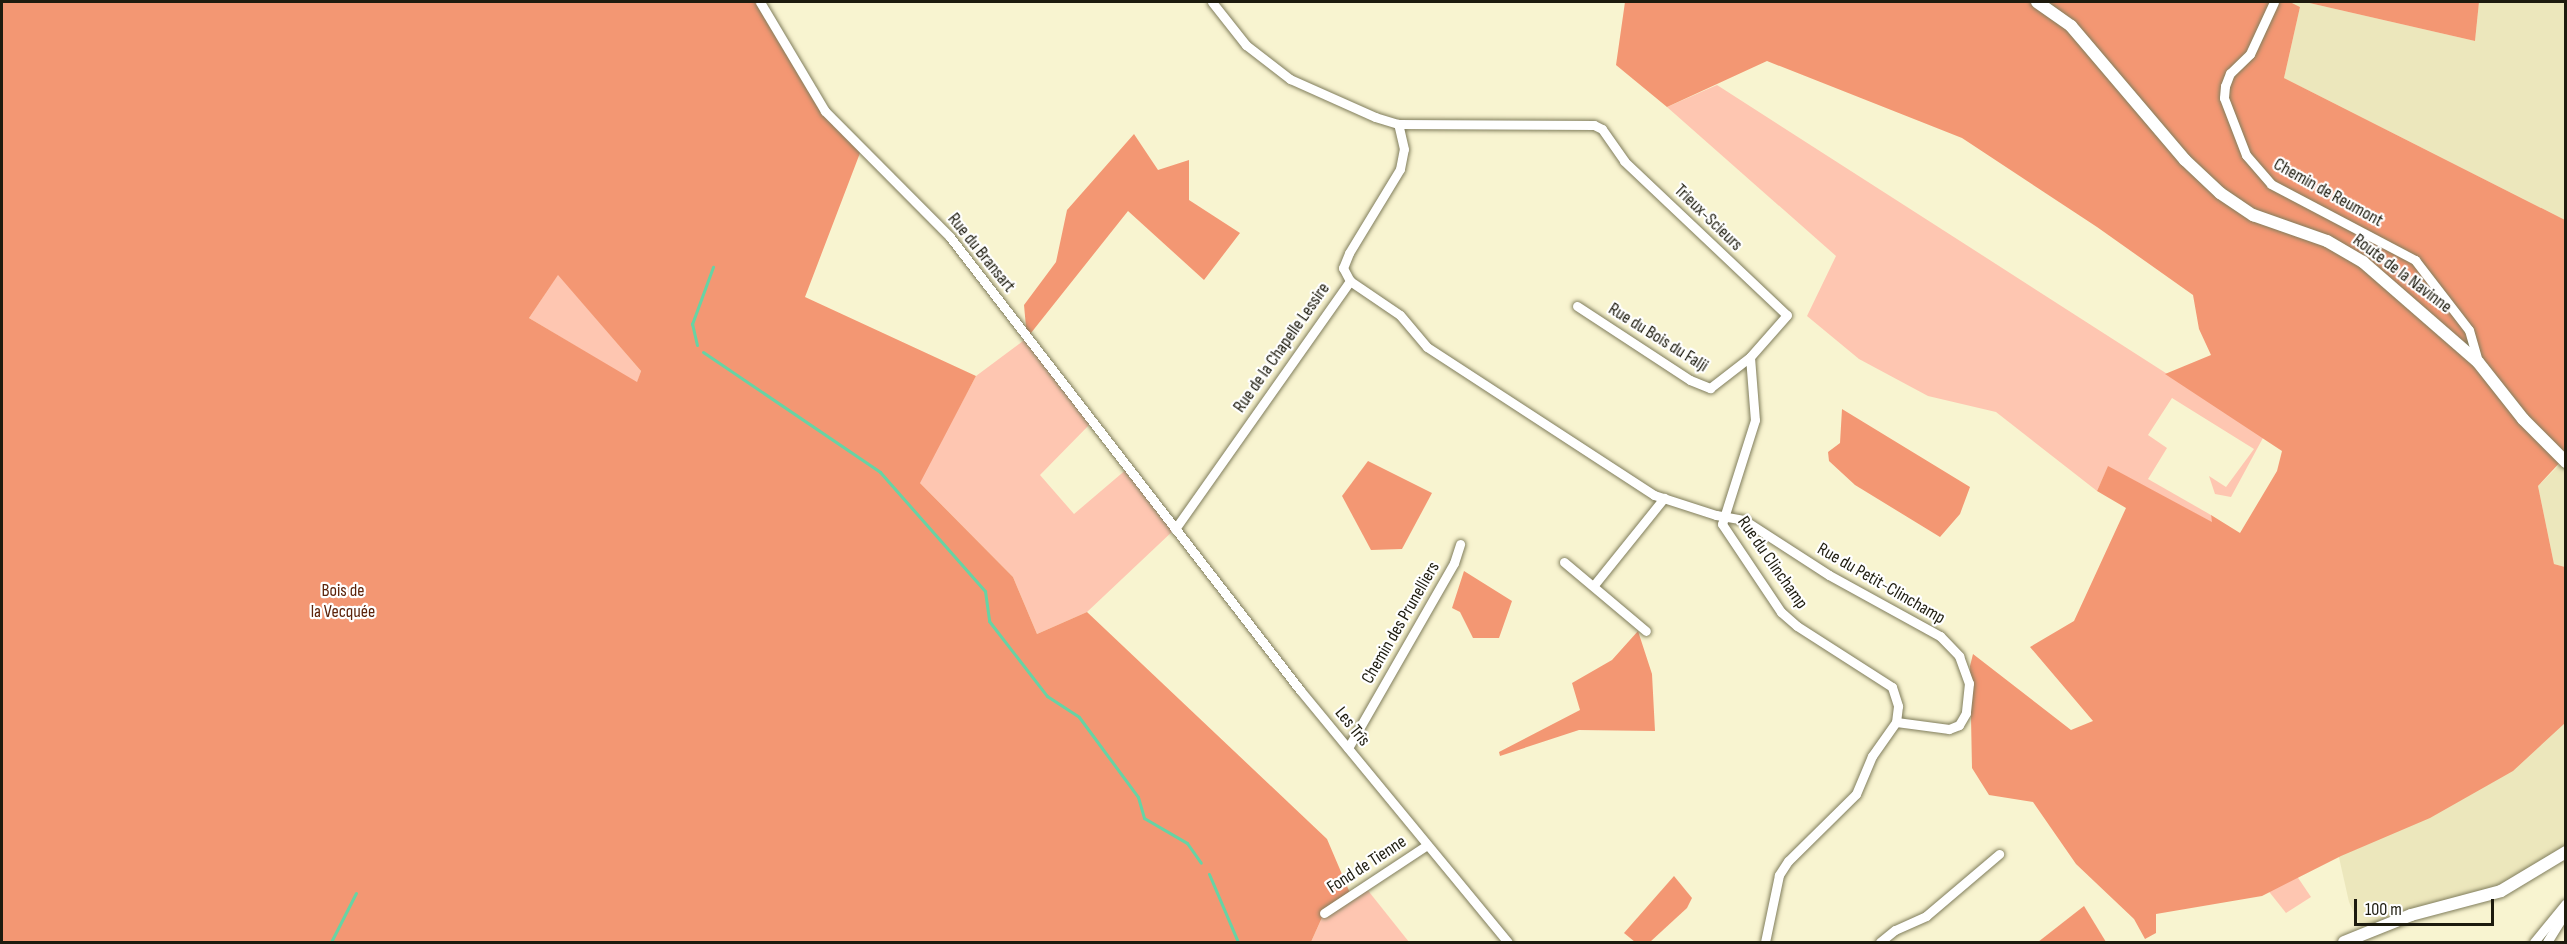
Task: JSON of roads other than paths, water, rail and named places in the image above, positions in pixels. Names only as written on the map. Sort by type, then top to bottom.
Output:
[{"type":"street","name":"Rue du Bransart","points":[[760,2],[825,111],[846,136],[938,223],[1175,529]]},
{"type":"street","points":[[1212,2],[1246,45],[1290,80],[1327,99],[1398,124]]},
{"type":"street","name":"Route de la Navinne","points":[[2037,2],[2071,26],[2185,160],[2220,193],[2253,215],[2327,241],[2363,262],[2478,362],[2523,419],[2565,462]]},
{"type":"street","name":"Chemin de Reumont","points":[[2274,2],[2250,54],[2230,73],[2225,86],[2224,98],[2246,155],[2259,175],[2271,183],[2415,260],[2469,330],[2478,362]]},
{"type":"street","name":"Rue de la Chapelle Lessire","points":[[1175,529],[1350,281],[1343,268],[1349,253],[1400,169],[1404,149],[1398,124]]},
{"type":"street","name":"Trieux-Scieurs","points":[[1398,124],[1594,125],[1602,129],[1624,161],[1787,315],[1750,357]]},
{"type":"street","name":"Rue du Clinchamp","points":[[1350,281],[1400,315],[1427,347],[1664,498],[1725,516],[1722,524],[1781,612],[1797,626],[1892,687],[1898,697],[1896,722]]},
{"type":"street","name":"Rue du Bois du Falji","points":[[1577,306],[1690,380],[1710,388],[1750,357]]},
{"type":"street","points":[[1725,516],[1755,420],[1750,357]]},
{"type":"street","points":[[1594,585],[1664,498]]},
{"type":"street","name":"Rue du Petit-Clinchamp","points":[[1725,516],[1752,524],[1829,575],[1940,636],[1959,656],[1971,697],[1959,725],[1943,730],[1896,722]]},
{"type":"street","name":"Les Trîs","points":[[1175,529],[1348,748],[1508,942]]},
{"type":"street","name":"Chemin des Prunelliers","points":[[1348,748],[1454,563],[1460,544]]},
{"type":"street","points":[[1564,562],[1646,631]]},
{"type":"street","points":[[1765,942],[1779,875],[1788,861],[1856,794],[1872,756],[1896,722]]},
{"type":"street","name":"Fond de Tienne","points":[[1324,912],[1427,844]]},
{"type":"street","points":[[2344,942],[2411,915],[2502,891],[2565,852]]},
{"type":"street","points":[[1880,942],[1895,930],[1926,916],[1998,854]]},
{"type":"street","points":[[2534,942],[2565,903]]},
{"type":"street","points":[[2547,942],[2565,911]]},
{"type":"waterway","points":[[697,345],[692,324],[713,267]]},
{"type":"waterway","points":[[703,352],[880,472],[985,591],[989,621],[1047,696],[1079,717],[1138,797],[1144,818],[1187,843],[1201,863]]},
{"type":"waterway","points":[[1209,874],[1238,942]]},
{"type":"waterway","points":[[331,942],[356,893]]},
{"type":"park label","name":"Bois de la Vecquée","points":[[343,602]]}]
